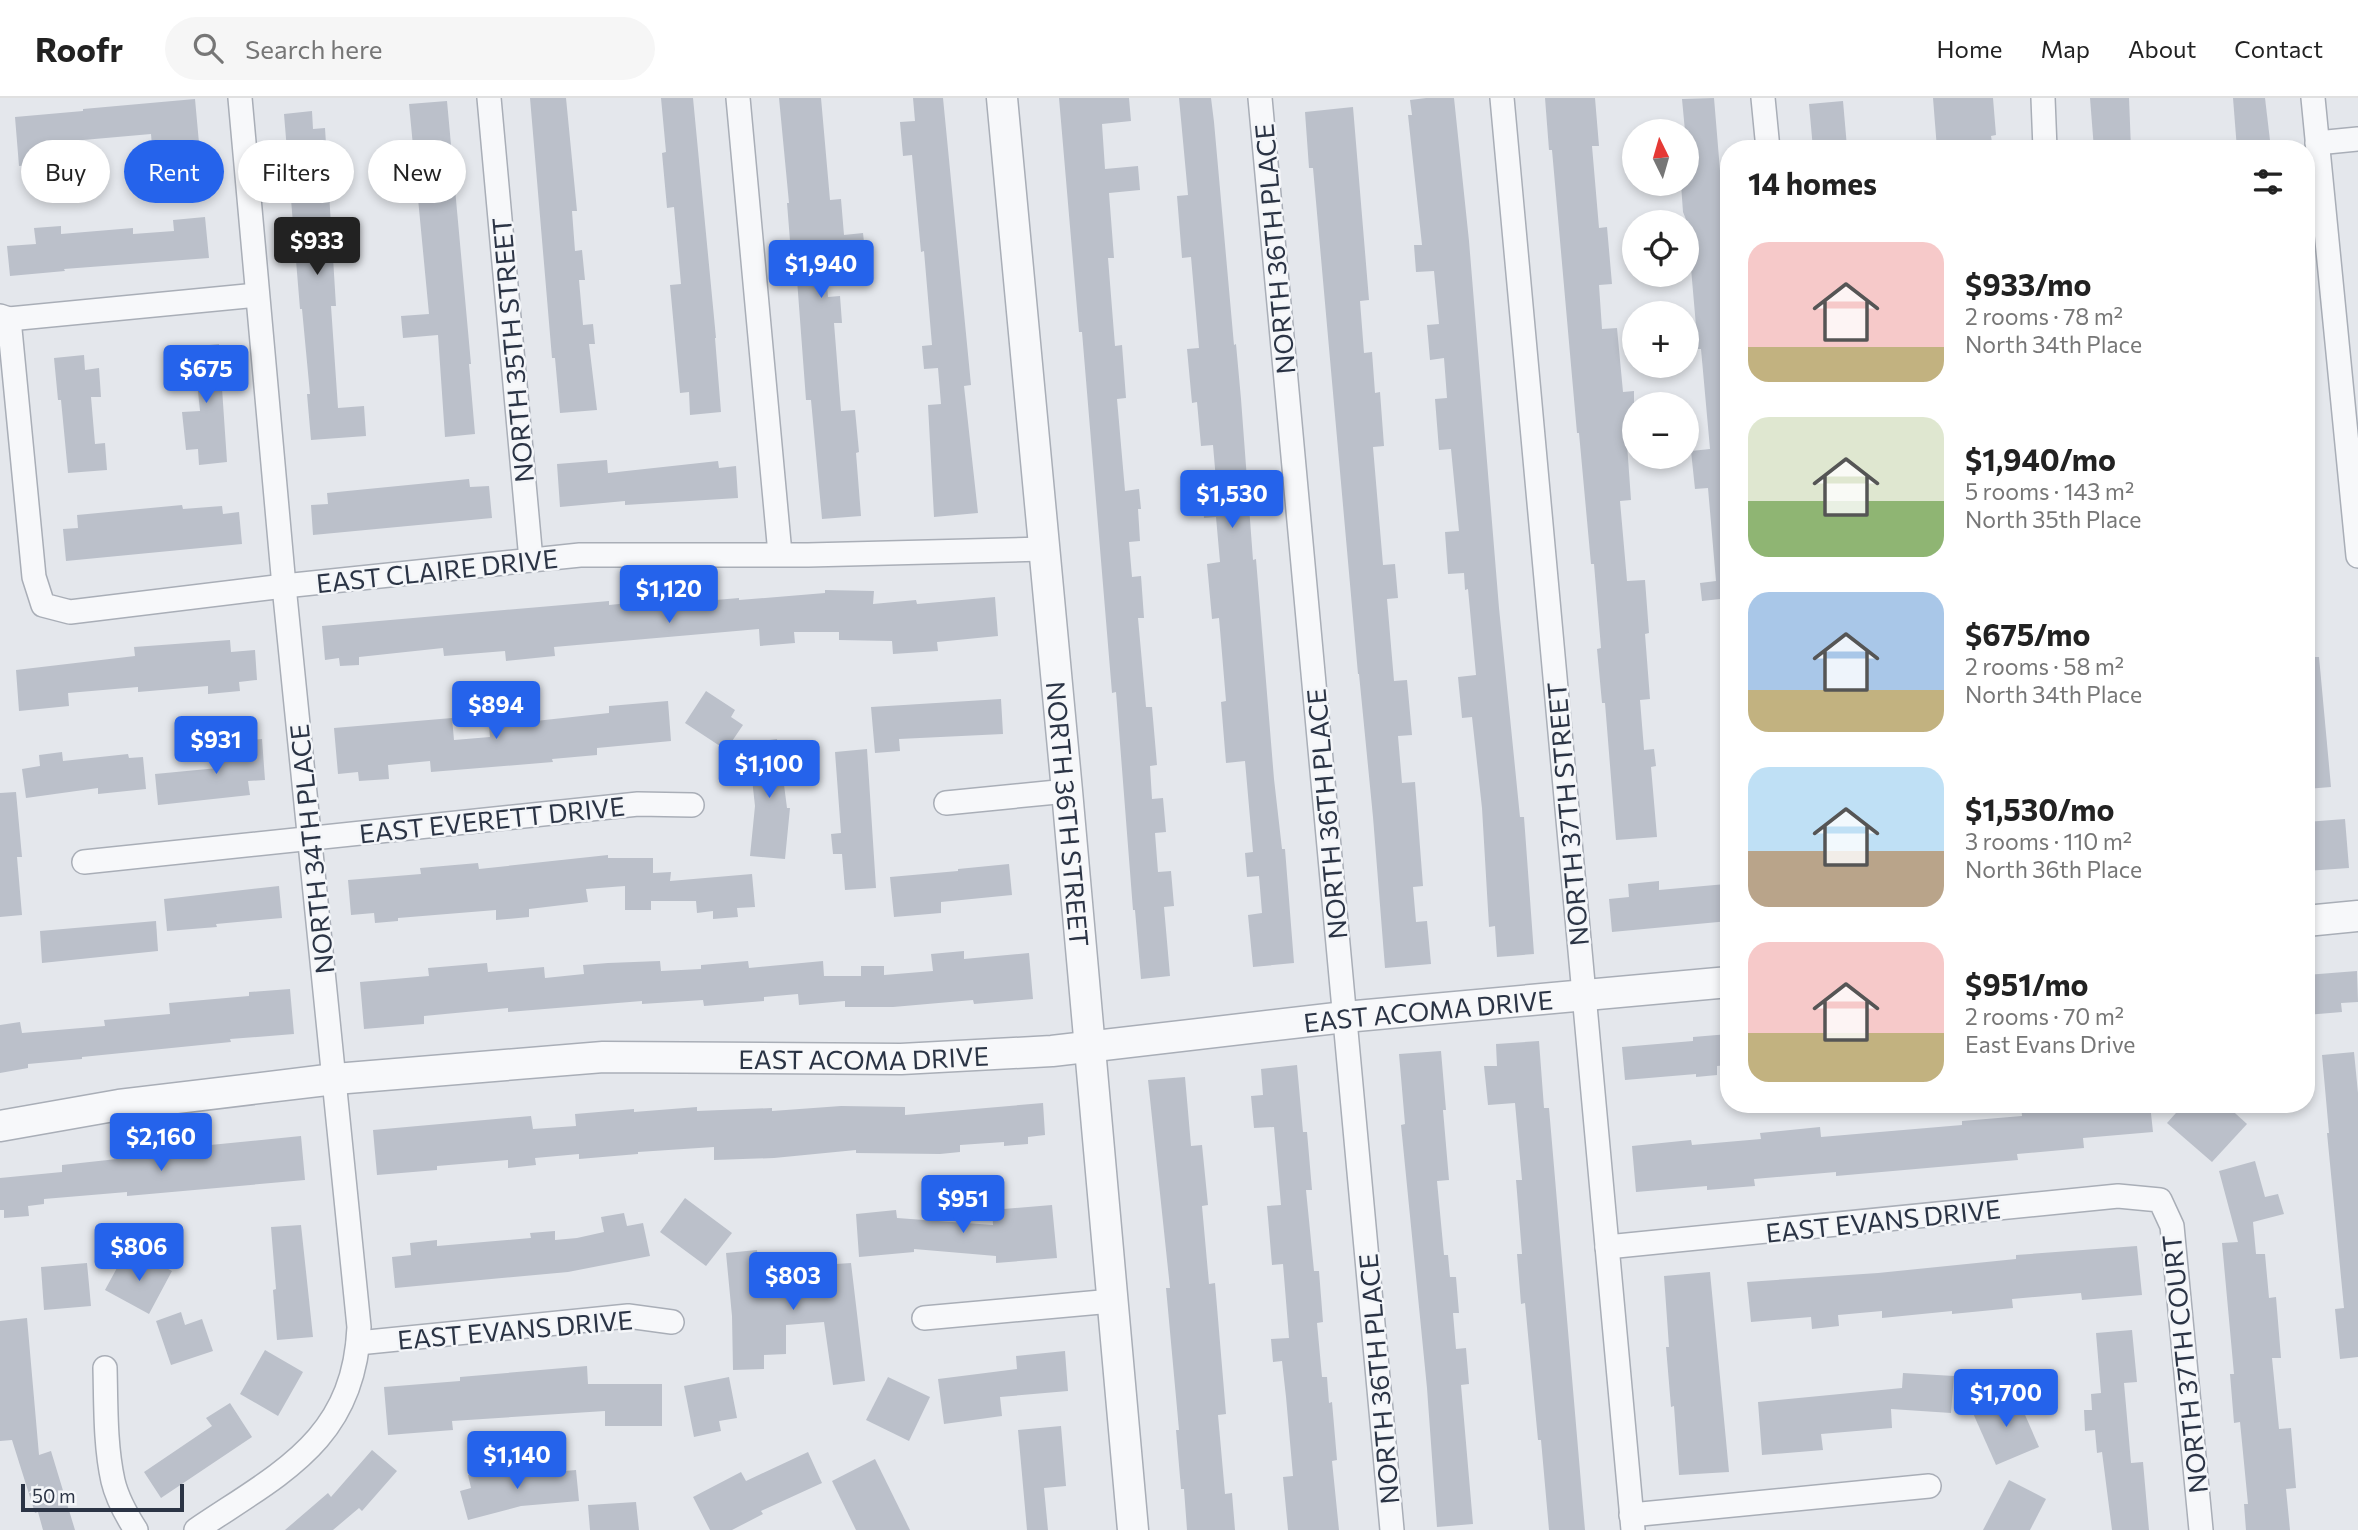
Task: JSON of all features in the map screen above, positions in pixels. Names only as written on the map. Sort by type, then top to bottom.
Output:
[{"type":"street","name":"NORTH 34TH PLACE","points":[[196,1530],[294,1464],[315,1444],[332,1422],[349,1387],[358,1343],[358,1305],[284,586],[240,98]]},
{"type":"street","name":"NORTH 35TH STREET","points":[[489,98],[531,560]]},
{"type":"street","points":[[738,98],[780,554]]},
{"type":"street","name":"NORTH 36TH STREET","points":[[1002,98],[1068,791],[1133,1530]]},
{"type":"street","name":"NORTH 36TH PLACE","points":[[1259,98],[1392,1530]]},
{"type":"street","name":"NORTH 37TH STREET","points":[[1502,98],[1632,1522]]},
{"type":"street","points":[[1763,98],[1767,140]]},
{"type":"street","points":[[2043,98],[2045,140]]},
{"type":"street","points":[[2314,98],[2358,556]]},
{"type":"street","points":[[2317,143],[2358,139]]},
{"type":"street","points":[[5,317],[257,295]]},
{"type":"street","name":"EAST CLAIRE DRIVE","points":[[5,317],[34,577],[43,605],[70,612],[580,555],[1044,549]]},
{"type":"street","points":[[946,803],[1068,791]]},
{"type":"street","name":"EAST EVERETT DRIVE","points":[[84,862],[638,804],[692,805]]},
{"type":"street","points":[[2315,920],[2358,916]]},
{"type":"street","name":"EAST ACOMA DRIVE","points":[[0,1126],[119,1105],[335,1079],[603,1057],[901,1059],[1090,1047],[1345,1017],[1720,983]]},
{"type":"street","name":"EAST EVANS DRIVE","points":[[1607,1247],[2118,1196],[2160,1200]]},
{"type":"street","name":"NORTH 37TH COURT","points":[[2160,1200],[2172,1226],[2201,1530]]},
{"type":"street","points":[[924,1318],[1111,1301]]},
{"type":"street","name":"EAST EVANS DRIVE","points":[[358,1343],[628,1316],[672,1322]]},
{"type":"street","points":[[104,1368],[113,1483],[136,1530]]},
{"type":"street","points":[[1632,1522],[1929,1486]]},
{"type":"building","points":[[530,98],[566,98],[577,211],[572,211],[575,251],[582,250],[585,280],[579,280],[583,325],[593,324],[595,344],[589,344],[597,410],[560,413],[555,358],[552,358]]},
{"type":"building","points":[[661,98],[693,98],[721,412],[690,415],[689,392],[680,393],[670,285],[681,284],[674,207],[667,208]]},
{"type":"building","points":[[779,98],[821,98],[830,200],[841,199],[844,235],[863,233],[866,260],[825,263],[828,297],[840,296],[842,323],[834,323],[841,411],[855,410],[861,516],[822,519],[811,400],[806,400],[796,266],[792,266]]},
{"type":"building","points":[[913,98],[943,98],[971,385],[964,386],[978,513],[934,517],[928,405],[941,404],[938,368],[924,369],[922,346],[932,345],[924,251],[921,252],[912,155],[903,156],[900,122],[915,121]]},
{"type":"building","points":[[1059,98],[1129,98],[1131,121],[1102,124],[1105,169],[1138,166],[1140,190],[1109,193],[1114,258],[1108,258],[1115,346],[1122,345],[1126,398],[1117,399],[1125,491],[1139,489],[1141,509],[1138,509],[1140,541],[1129,542],[1132,577],[1141,576],[1144,618],[1138,618],[1146,707],[1152,707],[1157,765],[1150,766],[1152,799],[1163,798],[1166,832],[1155,833],[1158,872],[1171,871],[1174,906],[1164,907],[1170,976],[1141,979],[1116,692],[1112,693],[1082,332],[1079,332]]},
{"type":"building","points":[[1179,98],[1211,98],[1241,399],[1253,560],[1256,559],[1274,779],[1282,849],[1285,849],[1294,963],[1253,967],[1248,915],[1262,913],[1259,876],[1247,877],[1245,853],[1253,852],[1245,761],[1226,763],[1221,702],[1226,701],[1219,618],[1212,619],[1207,564],[1220,562],[1216,517],[1204,518],[1202,494],[1217,492],[1213,445],[1201,446],[1197,402],[1192,403],[1187,349],[1199,348],[1191,257],[1182,258],[1177,196],[1188,195]]},
{"type":"building","points":[[1454,98],[1469,241],[1499,608],[1520,817],[1524,817],[1534,954],[1497,957],[1495,926],[1489,927],[1482,808],[1472,717],[1462,718],[1458,677],[1476,675],[1468,589],[1465,590],[1464,573],[1448,574],[1445,532],[1459,531],[1451,449],[1439,450],[1435,399],[1447,398],[1444,358],[1430,360],[1427,325],[1439,324],[1434,271],[1416,272],[1414,245],[1422,245],[1408,115],[1412,115],[1410,100]]},
{"type":"building","points":[[1545,98],[1595,98],[1599,146],[1592,146],[1599,228],[1607,227],[1612,284],[1599,285],[1602,329],[1617,328],[1623,392],[1622,469],[1629,469],[1631,500],[1620,501],[1627,581],[1645,580],[1649,633],[1645,634],[1650,699],[1640,700],[1644,750],[1654,749],[1656,766],[1651,767],[1657,837],[1616,840],[1605,703],[1602,703],[1597,649],[1601,648],[1594,564],[1591,564],[1577,433],[1552,150],[1549,150]]},
{"type":"building","points":[[1714,98],[1720,170],[1720,599],[1702,601],[1700,583],[1716,581],[1708,488],[1695,489],[1693,469],[1699,469],[1699,450],[1710,449],[1699,349],[1699,301],[1694,301],[1693,287],[1699,287],[1699,210],[1683,210],[1682,196],[1699,196],[1699,119],[1684,119],[1682,99]]},
{"type":"building","points":[[1933,98],[1993,98],[1996,135],[1991,136],[1992,140],[1936,140]]},
{"type":"building","points":[[2090,98],[2129,98],[2131,140],[2093,140]]},
{"type":"building","points":[[2233,98],[2265,98],[2270,140],[2236,140]]},
{"type":"building","points":[[195,99],[199,140],[151,140],[151,134],[83,140],[21,140],[19,166],[15,117]]},
{"type":"building","points":[[447,101],[451,140],[412,140],[409,104]]},
{"type":"building","points":[[1843,101],[1846,140],[1812,140],[1809,104]]},
{"type":"building","points":[[1353,107],[1369,300],[1360,301],[1364,353],[1372,352],[1375,393],[1380,392],[1384,446],[1373,447],[1383,565],[1395,564],[1398,598],[1387,599],[1394,681],[1407,680],[1412,735],[1398,736],[1402,783],[1415,782],[1423,886],[1413,887],[1416,922],[1427,921],[1431,964],[1385,968],[1313,168],[1309,168],[1305,112]]},
{"type":"building","points":[[312,111],[313,129],[325,128],[326,140],[286,140],[284,114]]},
{"type":"building","points":[[291,203],[330,203],[336,306],[331,306],[338,408],[364,406],[366,436],[311,440],[307,394],[310,394]]},
{"type":"building","points":[[418,203],[456,203],[475,434],[445,437],[438,335],[403,338],[401,316],[429,314]]},
{"type":"building","points":[[205,217],[209,258],[64,269],[65,271],[10,276],[7,246],[36,244],[34,228],[61,226],[61,234],[133,228],[133,234],[174,231],[173,220]]},
{"type":"building","points":[[219,344],[227,462],[199,465],[198,449],[186,450],[182,412],[200,411],[196,372],[183,373],[180,348]]},
{"type":"building","points":[[84,355],[85,370],[99,368],[101,397],[91,397],[95,444],[105,443],[107,470],[68,473],[54,358]]},
{"type":"building","points":[[607,460],[608,473],[718,461],[719,468],[736,466],[738,498],[625,505],[625,501],[560,507],[557,464]]},
{"type":"building","points":[[469,479],[470,487],[489,486],[492,518],[313,535],[311,505],[328,504],[327,493]]},
{"type":"building","points":[[182,505],[183,509],[222,506],[223,514],[239,512],[242,544],[66,561],[63,529],[78,528],[77,515]]},
{"type":"building","points":[[825,590],[874,591],[873,604],[916,600],[917,604],[995,597],[998,636],[937,642],[938,651],[893,654],[892,641],[839,640],[839,632],[794,632],[795,643],[760,646],[759,629],[554,647],[555,656],[506,661],[505,651],[444,656],[443,648],[359,657],[359,665],[340,666],[339,658],[325,660],[322,626],[609,601],[609,605],[668,599],[669,604],[825,593]]},
{"type":"building","points":[[230,640],[231,652],[255,650],[257,680],[239,682],[240,691],[208,694],[208,686],[138,692],[138,687],[68,693],[69,706],[19,711],[16,670],[135,656],[134,647]]},
{"type":"building","points":[[2315,657],[2319,657],[2331,787],[2315,788]]},
{"type":"building","points":[[706,691],[735,710],[731,717],[743,725],[726,750],[685,723]]},
{"type":"building","points":[[1001,699],[1003,734],[899,739],[900,751],[875,753],[871,707]]},
{"type":"building","points":[[668,701],[671,741],[597,748],[597,755],[552,759],[553,762],[431,772],[430,761],[388,765],[389,779],[359,781],[358,772],[338,774],[334,728],[452,718],[454,740],[490,737],[489,726],[609,713],[609,706]]},
{"type":"building","points":[[262,739],[265,780],[248,781],[250,795],[158,805],[155,774],[218,768],[216,743]]},
{"type":"building","points":[[777,739],[779,761],[789,760],[791,776],[783,777],[787,808],[790,808],[785,859],[750,856],[755,806],[748,743]]},
{"type":"building","points":[[867,749],[876,888],[845,890],[842,854],[833,854],[831,834],[841,833],[835,752]]},
{"type":"building","points":[[62,752],[63,761],[128,754],[129,758],[143,757],[146,789],[98,794],[98,788],[26,798],[22,769],[40,766],[39,755]]},
{"type":"building","points":[[16,792],[22,857],[17,857],[22,915],[0,917],[0,793]]},
{"type":"building","points":[[2345,819],[2349,868],[2315,870],[2315,821]]},
{"type":"building","points":[[608,855],[608,858],[653,858],[653,873],[671,872],[670,881],[752,874],[755,907],[737,908],[738,917],[713,919],[713,911],[697,913],[696,901],[651,901],[651,910],[625,910],[625,886],[586,889],[588,902],[529,909],[529,917],[496,920],[496,910],[398,918],[398,921],[375,923],[374,913],[351,915],[348,880],[421,874],[420,868],[478,863],[479,869]]},
{"type":"building","points":[[1009,864],[1012,895],[941,902],[941,913],[894,917],[890,877]]},
{"type":"building","points":[[1659,881],[1659,890],[1720,885],[1720,922],[1612,932],[1609,899],[1629,897],[1628,884]]},
{"type":"building","points":[[279,886],[282,918],[167,931],[164,899]]},
{"type":"building","points":[[156,921],[158,951],[42,963],[40,931]]},
{"type":"building","points":[[964,951],[964,959],[1029,953],[1033,999],[974,1004],[973,1000],[893,1007],[845,1007],[845,1001],[799,1005],[798,994],[764,997],[764,1001],[704,1006],[703,1000],[642,1004],[642,1001],[508,1012],[508,1008],[424,1016],[424,1024],[364,1029],[360,982],[429,976],[428,968],[487,963],[488,972],[544,967],[545,978],[584,974],[583,965],[608,963],[660,961],[661,971],[701,969],[701,965],[748,961],[749,968],[823,961],[824,976],[861,976],[861,966],[884,966],[884,975],[933,971],[931,954]]},
{"type":"building","points":[[2357,971],[2358,1002],[2341,1003],[2342,1012],[2315,1014],[2315,974]]},
{"type":"building","points":[[290,989],[294,1034],[230,1039],[231,1042],[28,1064],[28,1068],[0,1073],[0,1025],[20,1022],[22,1033],[105,1026],[104,1020],[170,1014],[169,1003],[249,996],[249,992]]},
{"type":"building","points":[[1720,1035],[1720,1066],[1717,1066],[1717,1075],[1696,1077],[1696,1074],[1625,1080],[1622,1047],[1693,1041],[1693,1037]]},
{"type":"building","points":[[1539,1041],[1544,1108],[1549,1108],[1585,1530],[1549,1530],[1541,1440],[1538,1440],[1525,1303],[1521,1304],[1517,1254],[1522,1254],[1516,1180],[1522,1180],[1515,1103],[1488,1105],[1484,1066],[1497,1066],[1496,1044]]},
{"type":"building","points":[[1441,1051],[1449,1180],[1437,1181],[1444,1255],[1448,1255],[1450,1277],[1456,1277],[1459,1313],[1453,1313],[1456,1349],[1466,1348],[1469,1384],[1461,1385],[1473,1524],[1437,1527],[1427,1388],[1401,1125],[1405,1124],[1399,1054]]},
{"type":"building","points":[[2354,1052],[2358,1093],[2358,1357],[2340,1359],[2335,1309],[2344,1308],[2322,1055]]},
{"type":"building","points":[[1297,1065],[1312,1190],[1306,1190],[1314,1271],[1319,1271],[1323,1322],[1317,1323],[1322,1377],[1327,1377],[1329,1403],[1332,1402],[1337,1460],[1332,1461],[1339,1530],[1288,1530],[1283,1477],[1293,1476],[1282,1361],[1273,1362],[1271,1339],[1289,1338],[1283,1264],[1272,1265],[1267,1206],[1281,1205],[1274,1127],[1254,1128],[1251,1096],[1263,1095],[1261,1069]]},
{"type":"building","points":[[1185,1077],[1191,1146],[1202,1145],[1208,1205],[1202,1206],[1209,1284],[1215,1283],[1226,1414],[1218,1415],[1225,1494],[1232,1493],[1235,1530],[1187,1530],[1184,1489],[1181,1489],[1176,1430],[1179,1430],[1166,1288],[1170,1288],[1148,1080]]},
{"type":"building","points":[[1043,1103],[1045,1135],[1028,1137],[1028,1144],[1004,1146],[1004,1142],[960,1145],[960,1152],[940,1154],[856,1153],[856,1150],[774,1158],[714,1160],[714,1147],[579,1159],[579,1154],[535,1158],[536,1165],[508,1168],[508,1160],[437,1166],[437,1170],[377,1175],[373,1130],[531,1116],[533,1129],[576,1126],[575,1114],[634,1109],[634,1112],[697,1107],[697,1111],[772,1108],[772,1111],[841,1106],[905,1107],[905,1115]]},
{"type":"building","points":[[2022,1113],[2151,1113],[2153,1132],[2083,1138],[2084,1148],[2017,1154],[2018,1160],[1836,1176],[1836,1172],[1754,1179],[1755,1186],[1707,1190],[1707,1186],[1636,1192],[1632,1146],[1691,1140],[1692,1145],[1761,1139],[1760,1133],[1820,1127],[1821,1137],[1962,1125],[1962,1121],[2022,1116]]},
{"type":"building","points":[[2176,1113],[2235,1113],[2247,1124],[2212,1162],[2167,1123]]},
{"type":"building","points":[[301,1136],[305,1180],[127,1196],[127,1192],[44,1199],[44,1204],[28,1206],[29,1216],[4,1218],[4,1210],[0,1210],[0,1178],[62,1172],[62,1165],[190,1151],[190,1147]]},
{"type":"building","points":[[2255,1161],[2265,1197],[2278,1194],[2284,1214],[2253,1222],[2256,1254],[2265,1254],[2269,1298],[2276,1297],[2281,1358],[2272,1358],[2279,1429],[2291,1428],[2296,1488],[2286,1489],[2290,1530],[2246,1530],[2244,1504],[2248,1504],[2240,1422],[2234,1423],[2230,1374],[2234,1374],[2222,1243],[2238,1242],[2219,1171]]},
{"type":"building","points":[[685,1198],[732,1233],[706,1266],[660,1232]]},
{"type":"building","points":[[1052,1205],[1057,1258],[996,1263],[996,1256],[914,1249],[914,1252],[859,1257],[856,1214],[896,1210],[897,1218],[993,1225],[992,1210]]},
{"type":"building","points":[[624,1213],[627,1226],[643,1223],[650,1256],[568,1272],[395,1288],[392,1257],[411,1255],[410,1243],[437,1240],[437,1246],[531,1238],[530,1233],[555,1231],[555,1240],[577,1238],[604,1232],[601,1217]]},
{"type":"building","points":[[301,1225],[313,1337],[277,1340],[271,1227]]},
{"type":"building","points":[[2137,1246],[2142,1295],[2082,1300],[2081,1293],[2012,1299],[2013,1308],[1952,1314],[1952,1311],[1882,1318],[1882,1311],[1838,1315],[1839,1326],[1812,1329],[1811,1317],[1751,1322],[1747,1282],[1878,1273],[2016,1259],[2016,1255]]},
{"type":"building","points":[[757,1250],[759,1269],[851,1263],[865,1381],[833,1385],[824,1322],[786,1325],[786,1354],[764,1355],[764,1369],[733,1370],[732,1316],[726,1253]]},
{"type":"building","points":[[124,1255],[146,1267],[150,1259],[172,1271],[149,1314],[105,1290]]},
{"type":"building","points":[[87,1263],[91,1306],[44,1310],[41,1267]]},
{"type":"building","points":[[1710,1272],[1729,1472],[1679,1475],[1666,1347],[1669,1347],[1664,1276]]},
{"type":"building","points":[[181,1312],[185,1325],[202,1319],[213,1351],[171,1365],[156,1321]]},
{"type":"building","points":[[27,1318],[39,1455],[51,1451],[75,1530],[43,1530],[12,1440],[0,1441],[0,1321]]},
{"type":"building","points":[[2132,1330],[2137,1382],[2124,1383],[2131,1463],[2143,1462],[2149,1530],[2112,1530],[2102,1452],[2097,1453],[2095,1430],[2085,1431],[2084,1410],[2092,1410],[2091,1394],[2101,1393],[2096,1333]]},
{"type":"building","points":[[265,1350],[303,1372],[278,1416],[240,1394]]},
{"type":"building","points":[[1065,1351],[1068,1391],[1000,1397],[1002,1416],[944,1424],[938,1379],[1017,1369],[1016,1356]]},
{"type":"building","points":[[587,1366],[588,1384],[662,1384],[662,1426],[605,1426],[605,1411],[452,1421],[453,1430],[388,1435],[384,1387],[460,1381],[460,1377]]},
{"type":"building","points":[[1903,1373],[1954,1376],[1951,1413],[1891,1409],[1892,1428],[1821,1434],[1823,1450],[1762,1455],[1758,1402],[1902,1388]]},
{"type":"building","points":[[729,1377],[737,1418],[719,1421],[721,1431],[694,1437],[684,1386]]},
{"type":"building","points":[[888,1377],[930,1397],[909,1441],[866,1420]]},
{"type":"building","points":[[2015,1392],[2039,1447],[1996,1465],[1972,1411]]},
{"type":"building","points":[[230,1403],[252,1437],[161,1498],[144,1472],[212,1426],[206,1418]]},
{"type":"building","points":[[1061,1426],[1066,1486],[1044,1488],[1048,1530],[1027,1530],[1018,1430]]},
{"type":"building","points":[[372,1450],[397,1471],[362,1511],[359,1508],[333,1530],[285,1530],[328,1493],[331,1497]]},
{"type":"building","points":[[808,1452],[822,1483],[761,1511],[763,1514],[732,1530],[710,1530],[693,1497],[741,1472],[746,1481]]},
{"type":"building","points":[[875,1459],[910,1530],[856,1530],[832,1481]]},
{"type":"building","points":[[504,1465],[507,1476],[576,1470],[579,1501],[521,1506],[468,1520],[460,1491],[471,1488],[468,1475]]},
{"type":"building","points":[[2009,1480],[2046,1499],[2030,1530],[1983,1530]]},
{"type":"building","points":[[636,1502],[639,1530],[590,1530],[588,1505]]}]
